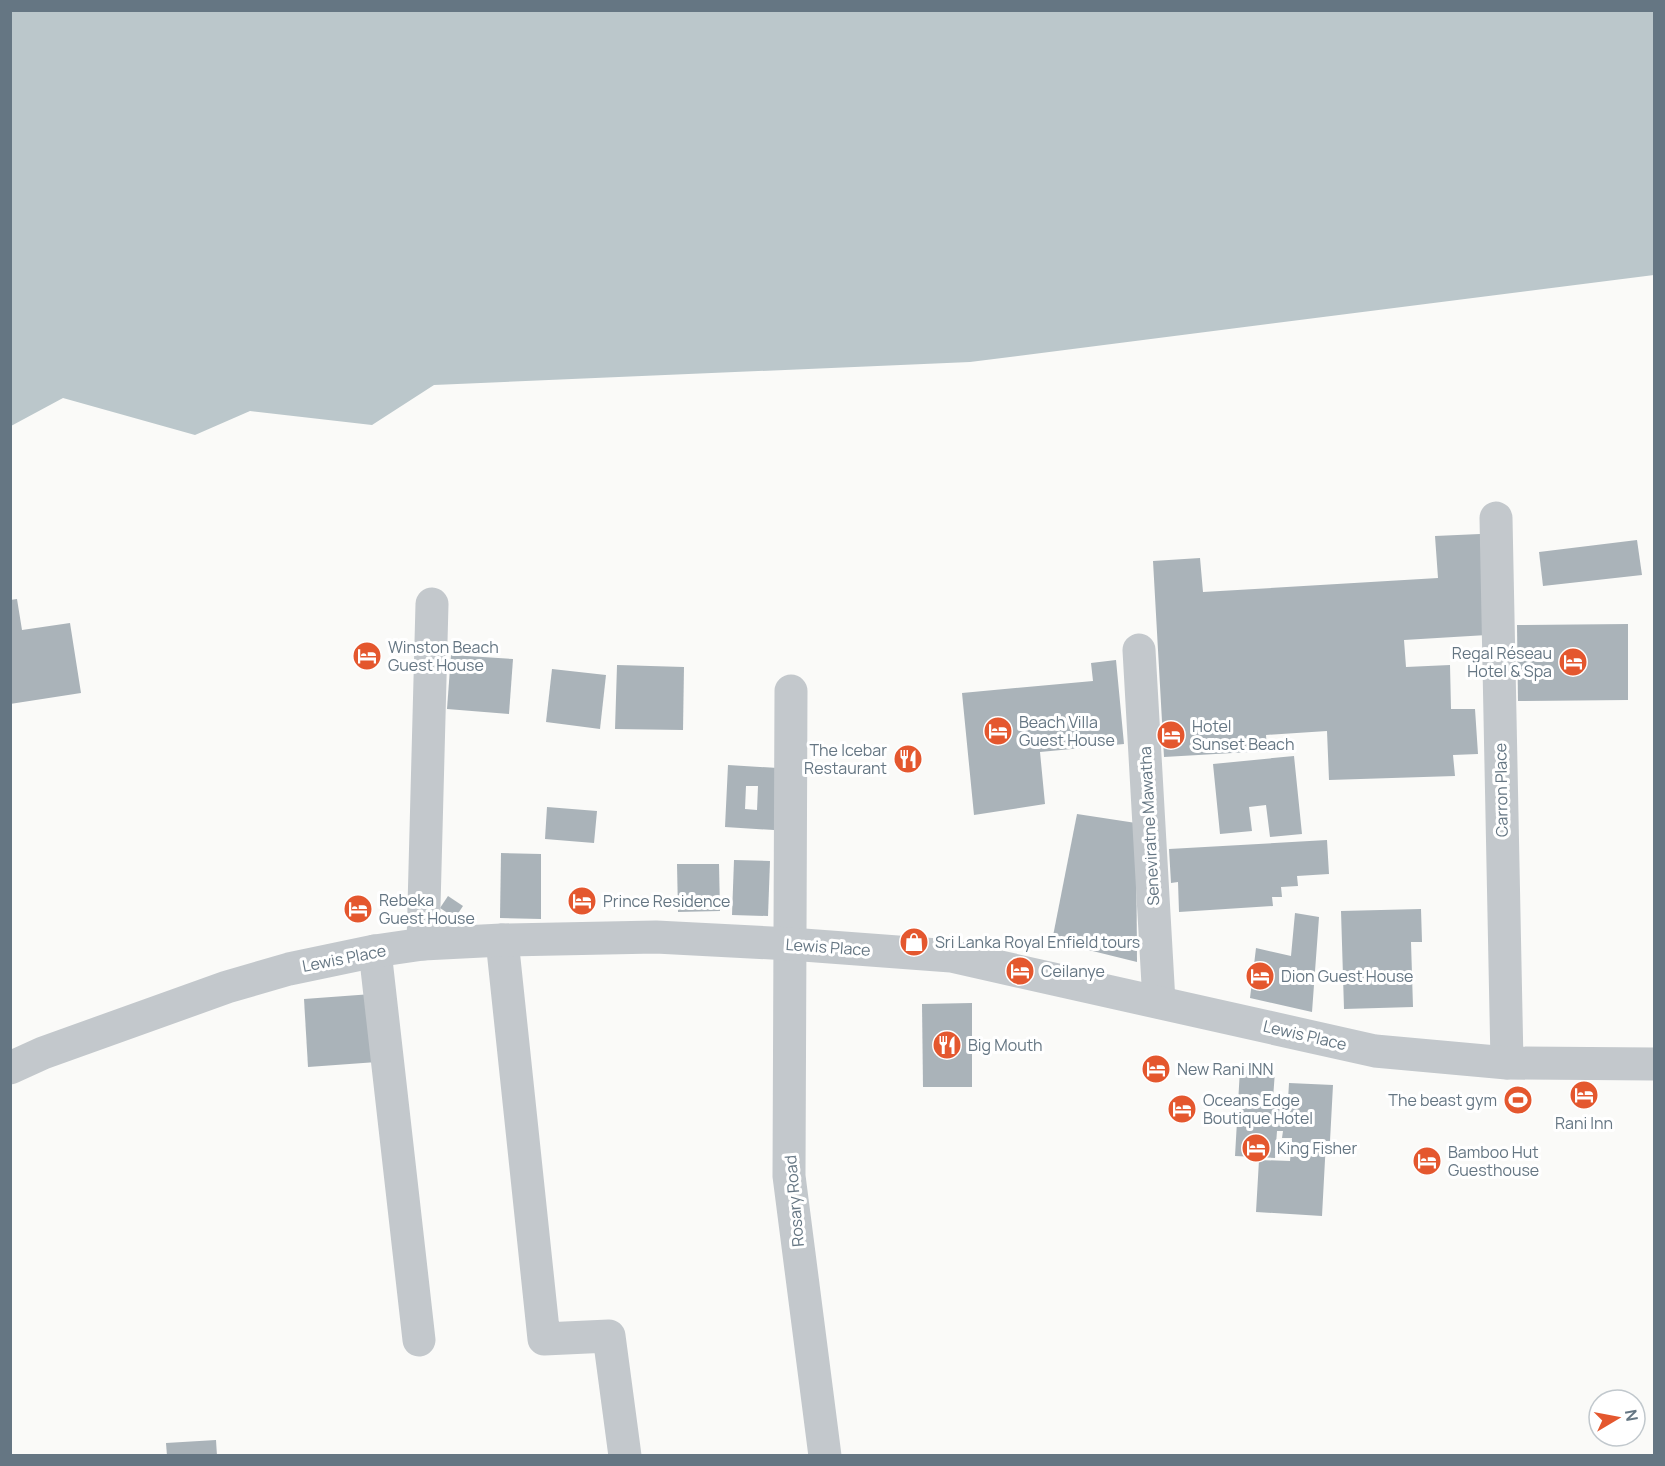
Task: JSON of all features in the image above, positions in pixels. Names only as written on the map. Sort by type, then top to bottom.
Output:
[{"type":"street","name":"Carron Place","points":[[1496,518],[1507,1063]]},
{"type":"street","points":[[423,944],[432,604]]},
{"type":"street","name":"Seneviratne Mawatha","points":[[1139,650],[1159,1002]]},
{"type":"street","name":"Rosary Road","points":[[791,691],[789,1176],[825,1455]]},
{"type":"street","name":"Lewis Place","points":[[10,1068],[43,1053],[227,987],[289,969],[375,951],[423,944],[502,940],[656,937],[951,956],[1375,1051],[1507,1063],[1654,1064]]},
{"type":"street","points":[[502,940],[544,1339],[609,1335],[625,1455]]},
{"type":"street","points":[[375,951],[419,1340]]},
{"type":"shaded area","points":[[11,10],[1654,11],[1654,275],[970,362],[434,385],[372,425],[250,411],[195,435],[63,398],[11,426]]},
{"type":"building","points":[[1480,534],[1487,635],[1404,640],[1406,667],[1450,665],[1451,709],[1475,709],[1478,754],[1453,755],[1455,776],[1329,780],[1327,731],[1266,735],[1267,751],[1164,757],[1153,561],[1200,558],[1203,592],[1438,578],[1435,536]]},
{"type":"building","points":[[1637,540],[1642,575],[1543,586],[1539,552]]},
{"type":"building","points":[[17,599],[22,630],[70,623],[81,693],[10,704],[10,600]]},
{"type":"building","name":"Regal Réseau Hotel & Spa","points":[[1628,624],[1628,700],[1518,701],[1517,625]]},
{"type":"building","points":[[451,655],[513,659],[509,714],[447,709]]},
{"type":"building","points":[[1116,660],[1124,744],[1040,752],[1045,804],[974,815],[962,693],[1093,681],[1091,663]]},
{"type":"building","points":[[617,665],[684,667],[683,730],[615,729]]},
{"type":"building","points":[[552,669],[606,675],[600,729],[546,722]]},
{"type":"building","points":[[1294,756],[1302,834],[1270,837],[1266,805],[1249,807],[1252,831],[1220,834],[1213,764]]},
{"type":"building","points":[[728,765],[778,768],[774,830],[725,827]],"holes":[[[746,786],[758,786],[757,810],[745,809]]]},
{"type":"building","points":[[547,807],[597,811],[594,843],[545,839]]},
{"type":"building","points":[[1077,814],[1136,823],[1137,962],[1052,941]]},
{"type":"building","points":[[1327,840],[1329,874],[1297,876],[1298,886],[1281,887],[1282,897],[1272,897],[1273,906],[1179,912],[1178,882],[1171,883],[1169,849]]},
{"type":"building","points":[[501,853],[541,854],[541,919],[500,918]]},
{"type":"building","points":[[734,860],[770,861],[768,916],[732,915]]},
{"type":"building","points":[[677,864],[719,864],[720,911],[678,912]]},
{"type":"building","points":[[448,896],[463,906],[455,918],[440,908]]},
{"type":"building","points":[[1421,909],[1422,942],[1411,942],[1413,1007],[1344,1009],[1341,911]]},
{"type":"building","points":[[1295,913],[1319,917],[1312,1012],[1250,998],[1256,948],[1291,956]]},
{"type":"building","points":[[372,994],[377,1062],[308,1067],[304,999]]},
{"type":"building","name":"Big Mouth","points":[[972,1003],[972,1087],[923,1087],[922,1004]]},
{"type":"building","name":"King Fisher","points":[[1240,1069],[1275,1071],[1273,1099],[1288,1100],[1289,1083],[1333,1085],[1330,1141],[1326,1141],[1322,1216],[1256,1212],[1259,1160],[1290,1161],[1292,1138],[1282,1138],[1283,1131],[1277,1131],[1275,1158],[1235,1156]]},
{"type":"building","points":[[216,1440],[217,1456],[167,1456],[166,1443]]},
{"type":"place","name":"Winston Beach Guest House","points":[[367,656]]},
{"type":"place","name":"Regal Réseau Hotel & Spa","points":[[1573,662]]},
{"type":"place","name":"Beach Villa Guest House","points":[[998,731]]},
{"type":"place","name":"Hotel Sunset Beach","points":[[1171,735]]},
{"type":"place","name":"The Icebar Restaurant","points":[[908,759]]},
{"type":"place","name":"Prince Residence","points":[[582,901]]},
{"type":"place","name":"Rebeka Guest House","points":[[358,909]]},
{"type":"place","name":"Sri Lanka Royal Enfield tours","points":[[914,942]]},
{"type":"place","name":"Ceilanye","points":[[1020,971]]},
{"type":"place","name":"Dion Guest House","points":[[1260,976]]},
{"type":"place","name":"Big Mouth","points":[[947,1045]]},
{"type":"place","name":"New Rani INN","points":[[1156,1069]]},
{"type":"place","name":"Rani Inn","points":[[1584,1095]]},
{"type":"place","name":"The beast gym","points":[[1518,1100]]},
{"type":"place","name":"Oceans Edge Boutique Hotel","points":[[1182,1109]]},
{"type":"place","name":"King Fisher","points":[[1256,1148]]},
{"type":"place","name":"Bamboo Hut Guesthouse","points":[[1427,1161]]}]
